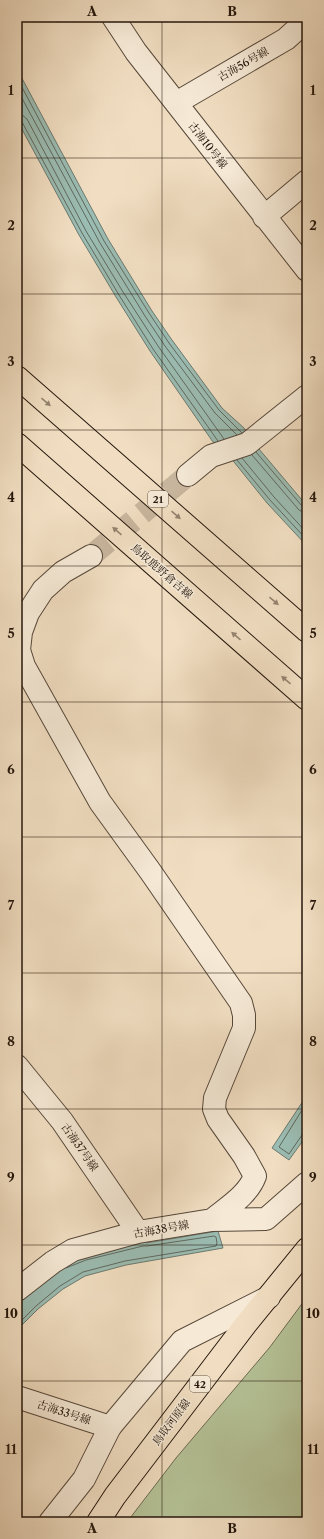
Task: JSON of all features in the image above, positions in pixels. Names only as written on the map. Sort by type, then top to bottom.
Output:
[{"type":"main road","name":"21","points":[[17,377],[303,627]]},
{"type":"main road","name":"鳥取鹿野倉吉線","points":[[17,444],[307,699]]},
{"type":"main road","name":"鳥取河原線","points":[[98,1522],[115,1496],[232,1342],[307,1249]]},
{"type":"street","name":"古海10号線","points":[[113,17],[136,52],[307,270]]},
{"type":"street","name":"古海56号線","points":[[176,103],[286,39],[307,20]]},
{"type":"street","points":[[264,216],[307,180]]},
{"type":"street","points":[[188,475],[211,456],[247,444],[307,396]]},
{"type":"street","points":[[91,556],[63,572],[43,590],[28,613],[21,632],[19,650],[21,669],[100,802],[150,871],[241,1003],[244,1014],[244,1028],[215,1098],[214,1109],[218,1119],[244,1156],[255,1176],[252,1185],[246,1192],[212,1220]]},
{"type":"street","name":"古海37号線","points":[[17,1066],[62,1120],[138,1232]]},
{"type":"street","name":"古海38号線","points":[[17,1290],[52,1262],[73,1250],[138,1232],[212,1220],[266,1219],[307,1183]]},
{"type":"street","points":[[50,1522],[84,1479],[110,1427],[182,1341],[269,1297]]},
{"type":"street","name":"古海33号線","points":[[17,1397],[110,1427]]},
{"type":"green space","points":[[307,1297],[307,1522],[127,1522],[176,1458],[270,1347]]},
{"type":"water","points":[[17,69],[108,239],[152,311],[222,408],[244,428],[259,449],[307,506],[307,546],[267,503],[230,457],[213,442],[150,351],[116,297],[79,235],[17,120]]},
{"type":"water","points":[[307,1095],[307,1135],[289,1160],[272,1148]]},
{"type":"water","points":[[218,1231],[223,1248],[126,1265],[85,1276],[63,1289],[38,1309],[17,1330],[17,1302],[55,1268],[84,1257],[144,1239],[146,1243]]},
{"type":"tunnel","points":[[91,556],[188,475]]}]
